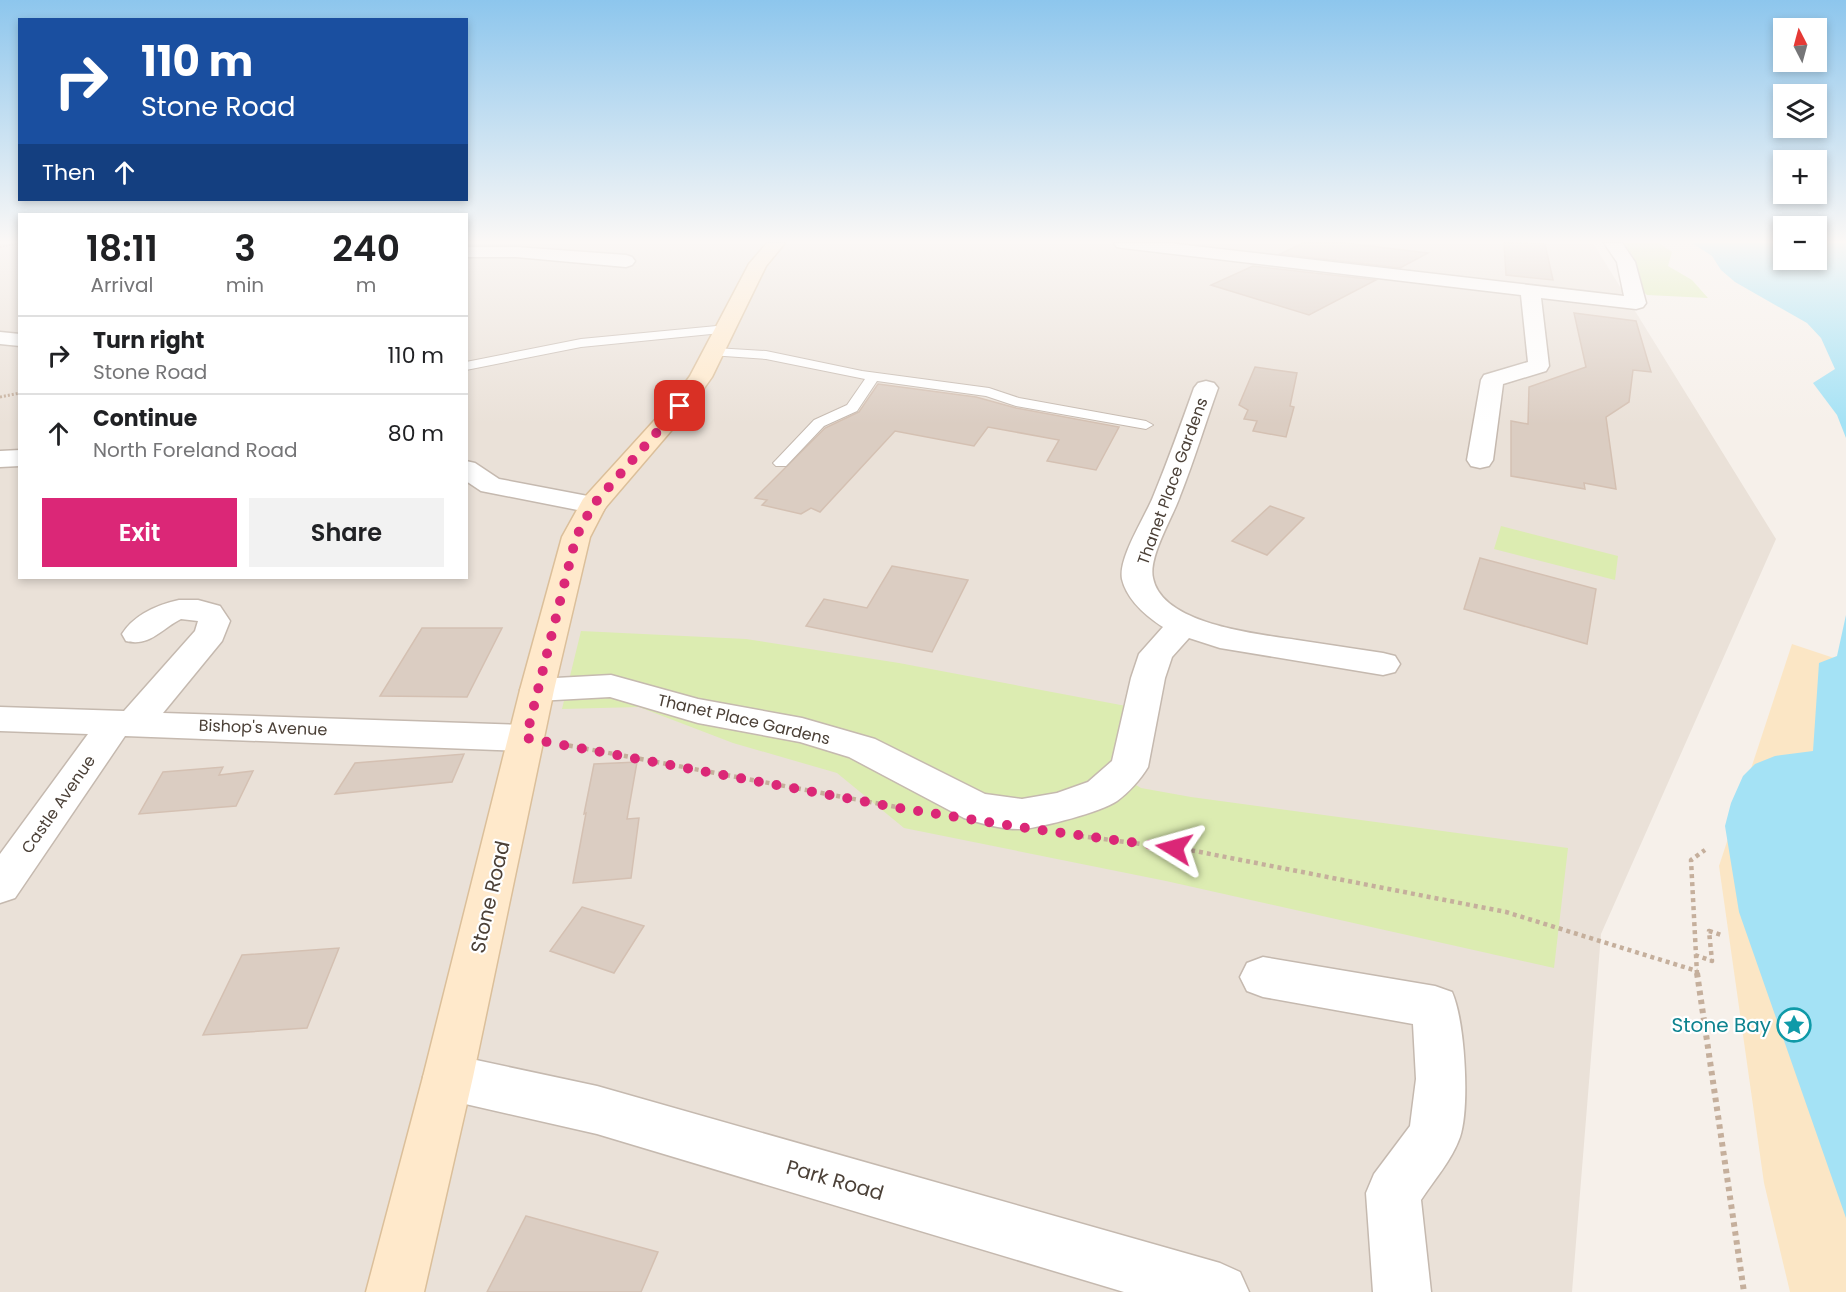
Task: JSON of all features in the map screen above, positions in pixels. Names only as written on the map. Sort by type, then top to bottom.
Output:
[{"type":"main road","name":"Stone Road","points":[[395,1292],[448,1077],[537,690],[576,537],[593,505],[680,406],[701,377],[739,303]]},
{"type":"street","points":[[1480,460],[1492,380],[1538,366],[1532,303]]},
{"type":"street","points":[[0,338],[18,340]]},
{"type":"street","name":"Thanet Place Gardens","points":[[1206,388],[1167,496],[1141,555],[1137,577],[1144,594],[1157,609],[1183,625],[1220,638],[1383,664]]},
{"type":"street","points":[[0,459],[18,458]]},
{"type":"street","points":[[468,470],[491,485],[593,505]]},
{"type":"street","name":"Castle Avenue","points":[[0,886],[125,722],[210,634],[214,621],[209,612],[191,607],[169,611],[138,634]]},
{"type":"street","name":"Thanet Place Gardens","points":[[537,690],[611,686],[698,711],[802,730],[862,748],[978,808],[1022,814],[1060,807],[1102,792],[1129,767],[1148,678],[1156,654],[1183,625]]},
{"type":"street","name":"Bishop's Avenue","points":[[0,719],[526,738]]},
{"type":"street","points":[[1263,977],[1435,1007],[1441,1079],[1435,1135],[1393,1193],[1402,1292]]},
{"type":"street","name":"Park Road","points":[[448,1077],[597,1110],[1190,1288]]},
{"type":"lane","points":[[468,366],[581,344],[727,329]]},
{"type":"lane","points":[[715,352],[766,355],[874,376],[989,392],[1016,402],[1146,425]]},
{"type":"lane","points":[[781,463],[819,423],[852,408],[874,376]]},
{"type":"path","points":[[0,398],[18,394]]},
{"type":"path","points":[[526,738],[911,810]]},
{"type":"path","points":[[1071,834],[1195,850],[1506,912],[1697,971]]},
{"type":"path","points":[[1705,850],[1691,860],[1695,955],[1744,1292]]},
{"type":"path","points":[[1695,955],[1712,961],[1709,931],[1724,936]]},
{"type":"shaded area","points":[[0,303],[18,303],[18,579],[468,579],[468,303],[1630,303],[1776,539],[1601,934],[1572,1292],[0,1292]]},
{"type":"green space","points":[[1501,526],[1618,556],[1615,580],[1494,549]]},
{"type":"green space","points":[[581,631],[746,639],[899,663],[1142,709],[1113,771],[1141,788],[1191,797],[1568,848],[1554,968],[1166,881],[904,828],[837,773],[733,743],[639,707],[562,709]]},
{"type":"sand","name":"Stone Bay","points":[[1792,644],[1846,662],[1846,1292],[1790,1292],[1764,1183],[1719,866]]},
{"type":"water","points":[[1772,303],[1846,303],[1846,438],[1837,415],[1813,383],[1835,369],[1821,338],[1807,323]]},
{"type":"water","name":"Stone Bay","points":[[1846,615],[1846,1218],[1739,912],[1725,826],[1731,803],[1743,776],[1755,764],[1775,756],[1813,751],[1819,663],[1837,656]]},
{"type":"building","points":[[1271,303],[1331,303],[1309,315]]},
{"type":"building","points":[[1574,313],[1636,321],[1651,372],[1633,370],[1629,402],[1606,417],[1616,489],[1584,483],[1585,489],[1511,476],[1511,421],[1528,424],[1529,387],[1586,367]]},
{"type":"building","points":[[1255,367],[1297,373],[1290,406],[1294,407],[1286,437],[1253,431],[1257,421],[1244,419],[1248,410],[1239,405]]},
{"type":"building","points":[[878,384],[976,397],[1016,408],[1119,427],[1096,470],[1047,461],[1059,440],[988,427],[974,446],[895,431],[820,512],[811,508],[801,514],[762,505],[767,500],[755,498],[825,428],[859,412]]},
{"type":"building","points":[[1270,506],[1304,518],[1267,555],[1232,541]]},
{"type":"building","points":[[1480,558],[1596,589],[1587,644],[1464,609]]},
{"type":"building","points":[[892,566],[968,580],[932,652],[806,626],[824,599],[867,608]]},
{"type":"building","points":[[422,628],[502,628],[467,697],[380,696]]},
{"type":"building","points":[[464,754],[452,782],[335,794],[355,763]]},
{"type":"building","points":[[637,762],[627,819],[639,818],[631,878],[573,883],[594,764]]},
{"type":"building","points":[[223,767],[219,775],[253,771],[236,806],[139,814],[163,772]]},
{"type":"building","points":[[582,907],[644,926],[614,973],[550,951]]},
{"type":"building","points":[[339,948],[307,1028],[203,1035],[242,955]]},
{"type":"building","points":[[526,1216],[658,1252],[641,1292],[487,1292]]},
{"type":"place","name":"Stone Bay","points":[[1794,1025]]},
{"type":"route","points":[[680,406],[593,505],[576,537],[526,738],[899,808],[1174,848]]}]
